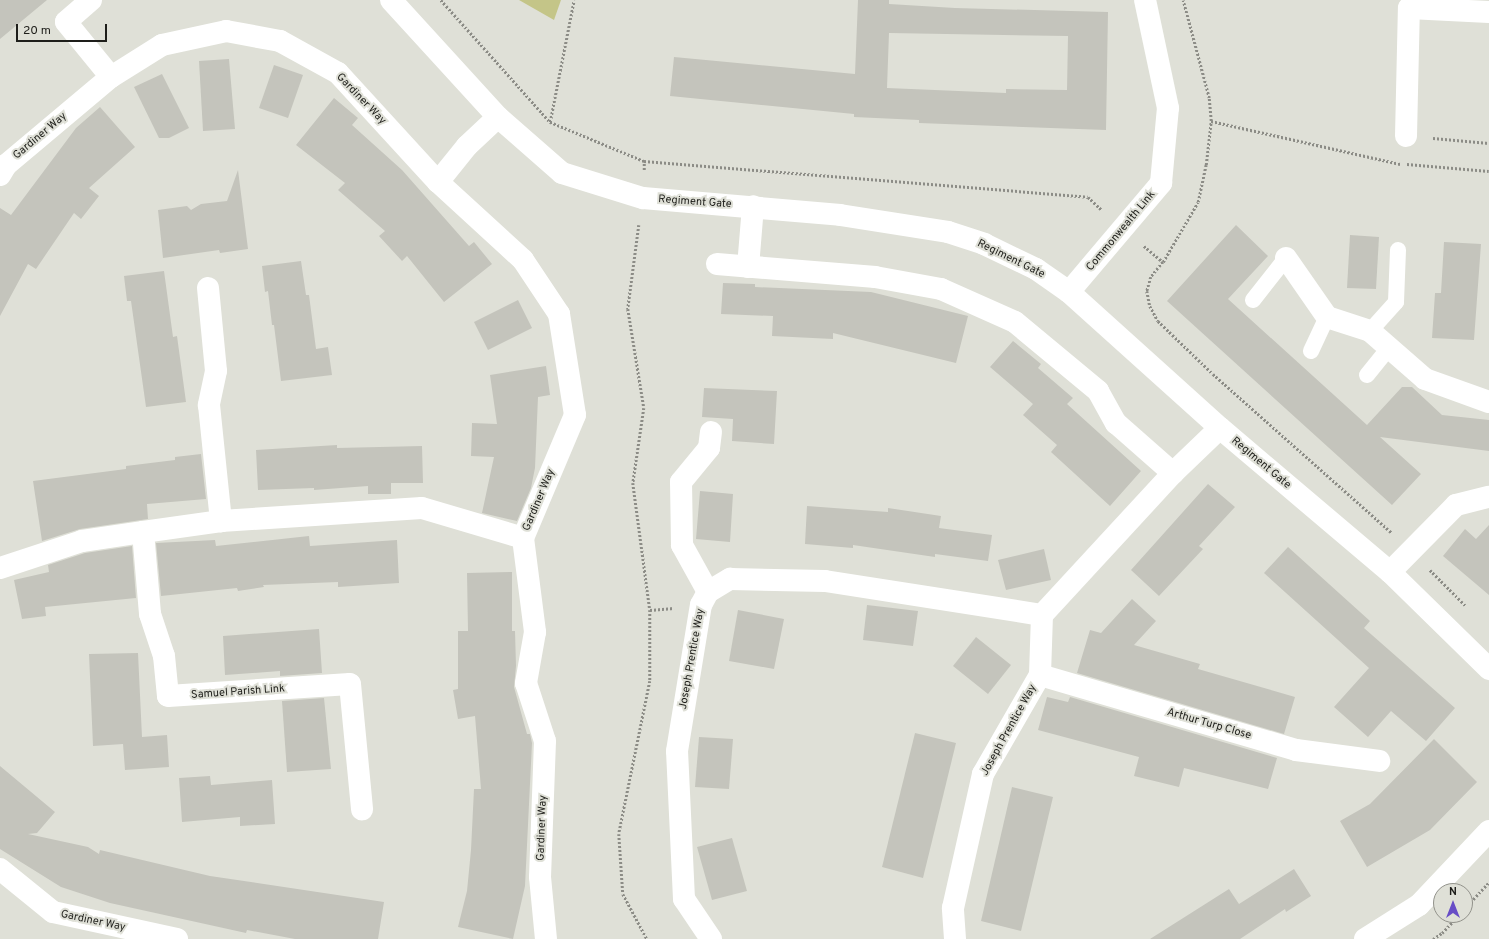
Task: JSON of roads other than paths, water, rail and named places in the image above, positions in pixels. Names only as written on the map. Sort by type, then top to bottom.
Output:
[{"type":"street","points":[[91,0],[66,22],[111,77]]},
{"type":"street","name":"Regiment Gate","points":[[391,0],[498,117],[562,173],[643,198],[753,206],[840,215],[948,232],[984,244],[1036,269],[1069,292],[1220,428],[1390,572],[1489,669]]},
{"type":"street","name":"Commonwealth Link","points":[[1069,292],[1161,183],[1168,108],[1145,0]]},
{"type":"street","points":[[1406,136],[1409,8],[1489,12]]},
{"type":"street","name":"Gardiner Way","points":[[2,166],[111,77],[162,45],[226,31],[280,41],[338,73],[438,182],[523,260],[559,314],[575,415],[523,538],[535,632],[526,683],[545,741],[540,877],[546,939]]},
{"type":"street","points":[[438,182],[468,146],[498,117]]},
{"type":"street","points":[[748,267],[753,206]]},
{"type":"street","points":[[1286,258],[1327,317],[1370,331],[1425,379],[1489,402]]},
{"type":"street","points":[[717,264],[875,277],[941,289],[1015,322],[1098,391],[1116,423],[1174,473]]},
{"type":"street","points":[[208,288],[216,371],[209,406],[221,521]]},
{"type":"street","points":[[711,432],[709,448],[681,482],[682,545],[708,592],[730,579],[825,580],[1042,615],[1174,473],[1220,428]]},
{"type":"street","points":[[1390,572],[1456,505],[1489,497]]},
{"type":"street","points":[[0,568],[82,541],[142,532],[221,521],[422,508],[523,538]]},
{"type":"street","name":"Samuel Parish Link","points":[[142,532],[150,614],[164,656],[168,696],[350,684],[362,809]]},
{"type":"street","name":"Joseph Prentice Way","points":[[708,592],[701,605],[677,750],[684,899],[712,939]]},
{"type":"street","name":"Joseph Prentice Way","points":[[955,939],[953,908],[983,774],[1040,675],[1042,615]]},
{"type":"street","name":"Arthur Turp Close","points":[[1040,675],[1296,750],[1379,761]]},
{"type":"street","points":[[1365,939],[1419,905],[1489,831]]},
{"type":"street","name":"Gardiner Way","points":[[0,869],[53,912],[177,939]]},
{"type":"lane","points":[[1370,331],[1396,302],[1398,250]]},
{"type":"lane","points":[[1253,300],[1286,258]]},
{"type":"lane","points":[[1311,351],[1327,317]]},
{"type":"lane","points":[[1368,375],[1390,348]]}]
